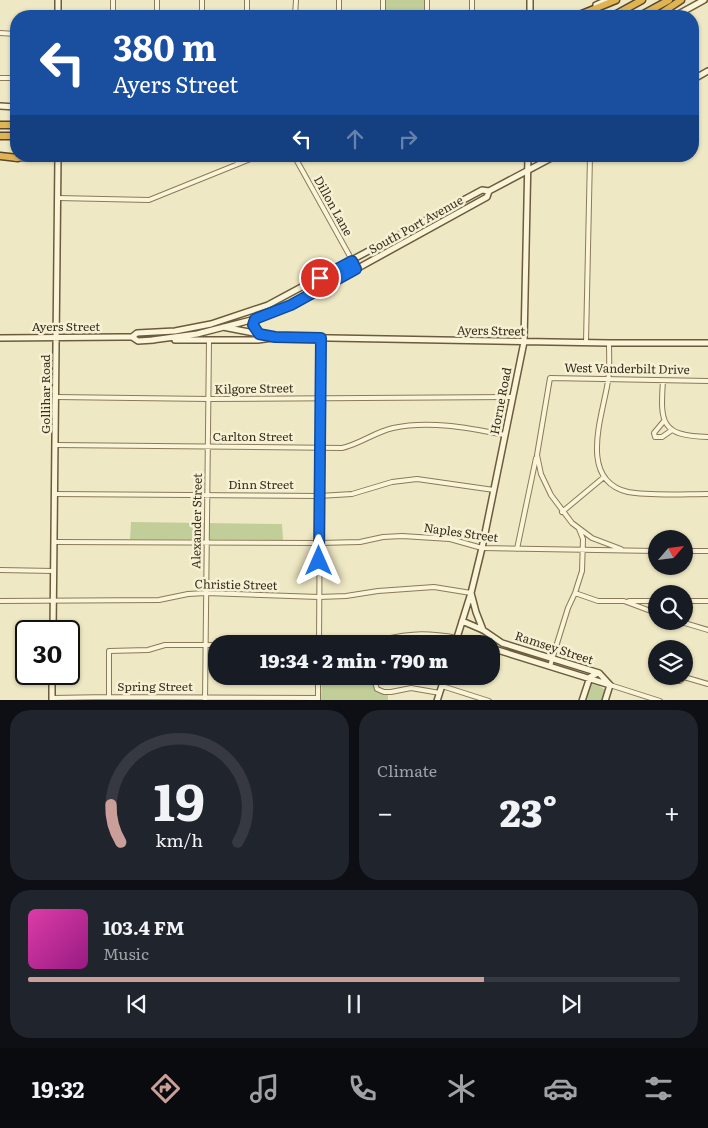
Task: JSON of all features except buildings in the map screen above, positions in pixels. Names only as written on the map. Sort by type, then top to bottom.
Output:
[{"type":"highway","points":[[591,10],[616,0]]},
{"type":"highway","points":[[624,10],[642,0]]},
{"type":"highway","points":[[651,10],[669,0]]},
{"type":"highway","points":[[666,10],[681,0]]},
{"type":"main road","points":[[587,10],[606,0]]},
{"type":"main road","points":[[686,10],[704,0]]},
{"type":"main road","name":"Gollihar Road","points":[[53,620],[58,162]]},
{"type":"main road","name":"Horne Road","points":[[458,635],[482,548],[524,342],[528,162]]},
{"type":"main road","name":"South Port Avenue","points":[[152,340],[197,334],[277,302],[482,190],[489,191],[545,162]]},
{"type":"main road","name":"South Port Avenue","points":[[223,324],[255,319],[291,305],[487,197],[489,191]]},
{"type":"main road","points":[[255,319],[253,325],[259,334]]},
{"type":"main road","name":"Ayers Street","points":[[132,337],[137,333],[181,330],[223,324],[275,337],[524,342],[708,343]]},
{"type":"main road","name":"Ayers Street","points":[[0,338],[57,336],[132,337],[138,341],[209,341],[258,340],[275,337]]},
{"type":"main road","points":[[471,593],[476,612],[484,630]]},
{"type":"main road","name":"Ramsey Street","points":[[462,621],[484,630],[502,643],[599,673],[610,685]]},
{"type":"main road","name":"Ramsey Street","points":[[500,651],[610,685]]},
{"type":"main road","points":[[582,700],[589,679],[594,674],[599,673]]},
{"type":"main road","points":[[52,685],[52,699]]},
{"type":"main road","points":[[605,700],[610,685]]},
{"type":"main road","points":[[437,700],[442,686]]},
{"type":"street","name":"Dillon Lane","points":[[58,198],[149,200],[243,162]]},
{"type":"street","name":"Dillon Lane","points":[[298,162],[356,269]]},
{"type":"street","points":[[586,342],[590,162]]},
{"type":"street","points":[[318,635],[321,338]]},
{"type":"street","name":"Alexander Street","points":[[205,699],[209,341]]},
{"type":"street","points":[[609,343],[608,379],[596,446],[598,465],[604,477],[613,485],[626,492],[708,494]]},
{"type":"street","name":"West Vanderbilt Drive","points":[[623,550],[592,538],[579,529],[562,512],[541,474],[537,455],[550,378],[708,381]]},
{"type":"street","points":[[663,381],[661,407],[664,421],[672,430],[688,437],[708,437]]},
{"type":"street","name":"Kilgore Street","points":[[56,397],[209,399],[512,398]]},
{"type":"street","points":[[664,421],[654,433],[655,438],[662,437],[672,430]]},
{"type":"street","name":"Carlton Street","points":[[56,445],[342,448],[354,445],[392,428],[410,426],[467,428],[505,435]]},
{"type":"street","points":[[517,549],[537,455]]},
{"type":"street","points":[[562,512],[604,477]]},
{"type":"street","name":"Dinn Street","points":[[55,494],[319,496],[352,494],[392,482],[417,479],[494,490]]},
{"type":"street","points":[[550,666],[582,571],[584,551],[583,538],[579,529]]},
{"type":"street","name":"Naples Street","points":[[54,542],[320,543],[360,542],[383,537],[402,536],[450,540],[482,548],[648,551]]},
{"type":"street","points":[[693,551],[708,551]]},
{"type":"street","points":[[0,570],[54,571]]},
{"type":"street","name":"Christie Street","points":[[0,601],[159,600],[188,594],[206,593],[319,597],[346,596],[434,586],[471,593]]},
{"type":"street","points":[[575,593],[598,601],[648,601]]},
{"type":"street","points":[[624,601],[648,610]]},
{"type":"street","points":[[693,601],[708,601]]},
{"type":"street","points":[[693,626],[708,630]]},
{"type":"street","points":[[409,635],[437,635]]},
{"type":"street","points":[[109,697],[109,651],[148,650],[166,645],[206,645]]},
{"type":"street","points":[[693,680],[708,684]]},
{"type":"street","points":[[318,685],[318,699]]},
{"type":"street","points":[[376,685],[377,689],[384,692],[411,688],[440,693]]},
{"type":"street","name":"Ramsey Street","points":[[610,685],[660,700]]},
{"type":"street","points":[[442,686],[489,700]]},
{"type":"street","name":"Spring Street","points":[[52,699],[109,697],[318,699]]},
{"type":"green space","points":[[386,0],[424,0],[424,10],[386,10]]},
{"type":"green space","points":[[131,522],[282,524],[283,540],[130,539]]},
{"type":"green space","points":[[592,684],[598,685],[605,690],[603,700],[584,700]]},
{"type":"green space","points":[[322,685],[374,685],[376,688],[388,694],[388,700],[321,700]]},
{"type":"route","points":[[319,561],[321,338],[275,337],[259,334],[253,323],[255,319],[291,305],[356,269],[352,261],[320,278]]}]
